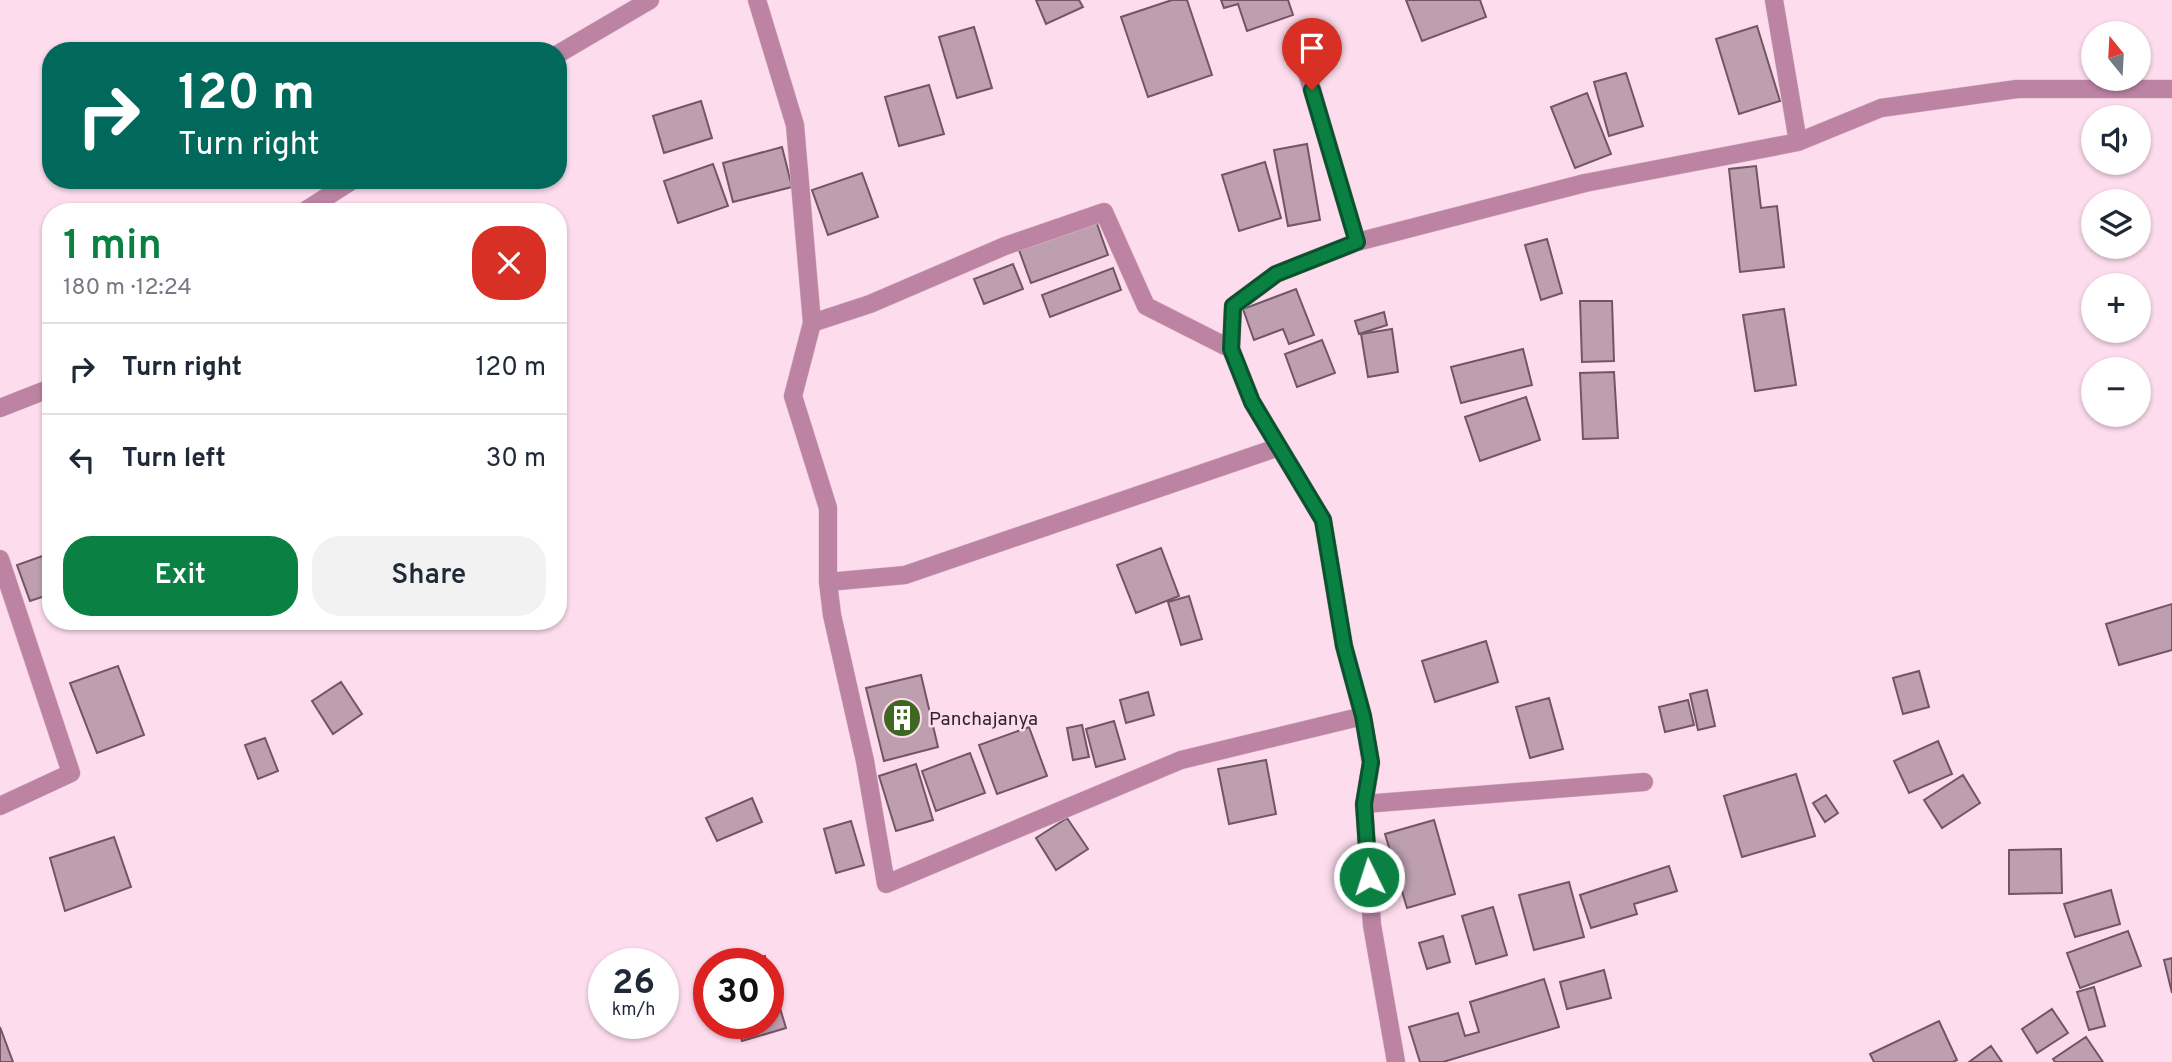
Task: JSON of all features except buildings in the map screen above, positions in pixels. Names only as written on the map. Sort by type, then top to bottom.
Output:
[{"type":"street","points":[[567,49],[650,0]]},
{"type":"street","points":[[757,0],[795,125],[812,323],[793,396],[828,508],[828,582],[832,615],[865,761],[886,884],[1181,760],[1363,716]]},
{"type":"street","points":[[1774,0],[1798,142]]},
{"type":"street","points":[[1297,39],[1357,242]]},
{"type":"street","points":[[1396,1062],[1372,925],[1364,804],[1371,762],[1363,716],[1344,646],[1323,520],[1252,402],[1231,349],[1233,306],[1276,274],[1357,242],[1585,183],[1798,142],[1881,108],[2017,89],[2172,89]]},
{"type":"street","points":[[317,203],[338,189]]},
{"type":"street","points":[[812,323],[870,304],[1005,246],[1104,212],[1146,306],[1231,349]]},
{"type":"street","points":[[0,408],[42,392]]},
{"type":"street","points":[[828,582],[905,575],[1279,447]]},
{"type":"street","points":[[0,559],[71,774],[0,806]]},
{"type":"street","points":[[1364,804],[1644,782]]},
{"type":"place","name":"Panchajanya","points":[[902,718]]},
{"type":"route","points":[[1312,90],[1357,242],[1276,274],[1233,306],[1231,349],[1252,402],[1323,520],[1344,646],[1363,716],[1371,762],[1364,804],[1369,877]]}]
